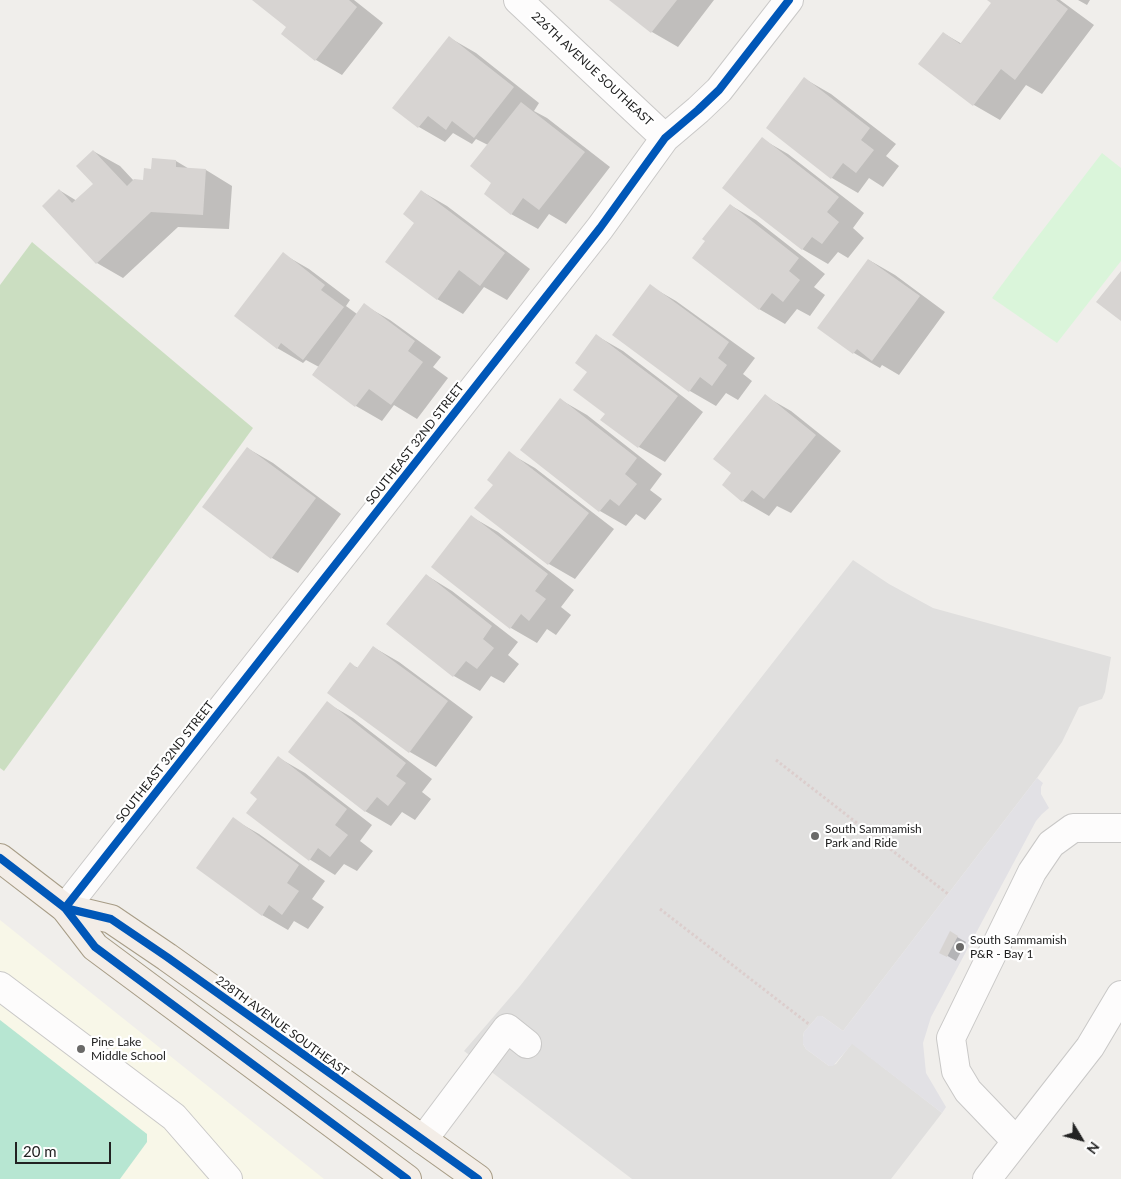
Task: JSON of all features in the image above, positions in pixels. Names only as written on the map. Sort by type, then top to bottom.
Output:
[{"type":"main road","name":"228TH AVENUE SOUTHEAST","points":[[0,858],[65,908],[96,947],[407,1179]]},
{"type":"main road","name":"228TH AVENUE SOUTHEAST","points":[[65,908],[111,919],[478,1179]]},
{"type":"street","name":"226TH AVENUE SOUTHEAST","points":[[518,0],[665,138]]},
{"type":"street","name":"SOUTHEAST 32ND STREET","points":[[65,908],[600,228],[665,138],[719,90],[789,0]]},
{"type":"street","points":[[1016,1141],[968,1091],[956,1071],[951,1038],[1032,872],[1051,844],[1073,828],[1121,828]]},
{"type":"street","points":[[0,986],[174,1117],[228,1179]]},
{"type":"street","points":[[987,1179],[1090,1047],[1121,995]]},
{"type":"street","points":[[423,1140],[508,1028],[527,1044]]},
{"type":"street","points":[[199,1146],[206,1175],[205,1179]]},
{"type":"path","points":[[776,760],[948,894]]},
{"type":"path","points":[[660,909],[810,1025]]},
{"type":"shaded area","name":"South Sammamish Park and Ride","points":[[853,560],[889,584],[933,608],[1111,657],[1105,692],[1102,699],[1079,707],[1062,742],[1037,778],[843,1031],[822,1016],[818,1016],[804,1032],[803,1044],[806,1049],[829,1066],[836,1064],[852,1043],[942,1113],[891,1179],[632,1179],[464,1051],[520,986]]},
{"type":"shaded area","points":[[1037,778],[1043,783],[1041,794],[1049,808],[1036,821],[931,1017],[923,1043],[926,1073],[946,1107],[942,1113],[852,1044],[833,1066],[829,1066],[806,1049],[803,1044],[804,1032],[818,1016],[822,1016],[843,1031]]},
{"type":"shaded area","name":"Pine Lake Middle School","points":[[0,920],[324,1179],[0,1179]]},
{"type":"green space","points":[[1102,153],[1121,168],[1121,261],[1057,343],[992,298]]},
{"type":"green space","points":[[32,242],[253,428],[4,771],[0,768],[0,285]]},
{"type":"green space","points":[[0,1020],[147,1134],[147,1142],[120,1179],[0,1179]]},
{"type":"building","points":[[252,0],[349,0],[357,7],[315,61],[281,34],[286,27]]},
{"type":"building","points":[[609,0],[677,0],[651,33]]},
{"type":"building","points":[[987,0],[1056,0],[1068,9],[1015,80],[1001,69],[973,106],[918,64],[943,32],[960,44],[991,3]]},
{"type":"building","points":[[449,36],[514,87],[474,138],[452,121],[446,130],[428,116],[418,128],[392,108]]},
{"type":"building","points":[[804,77],[870,128],[861,140],[874,150],[856,173],[843,163],[831,179],[766,128]]},
{"type":"building","points":[[521,102],[585,152],[539,210],[523,198],[511,215],[484,194],[491,183],[470,166]]},
{"type":"building","points":[[762,137],[839,197],[827,212],[839,222],[822,244],[812,237],[802,250],[722,188]]},
{"type":"building","points":[[93,150],[127,186],[134,179],[143,180],[144,168],[151,169],[152,158],[176,160],[176,167],[206,169],[203,215],[151,212],[96,264],[42,206],[59,189],[72,203],[93,184],[76,166]]},
{"type":"building","points":[[421,190],[505,253],[480,286],[459,270],[437,300],[385,262],[414,223],[403,214]]},
{"type":"building","points":[[730,204],[799,258],[789,271],[800,280],[783,302],[772,293],[759,310],[692,258],[705,241],[702,239]]},
{"type":"building","points":[[283,252],[325,285],[321,290],[344,307],[303,360],[281,343],[277,349],[234,316]]},
{"type":"building","points":[[868,259],[920,296],[872,361],[857,349],[853,354],[817,328]]},
{"type":"building","points":[[1121,271],[1121,321],[1096,302]]},
{"type":"building","points":[[650,284],[729,342],[718,358],[727,365],[712,386],[700,377],[689,392],[612,335]]},
{"type":"building","points":[[364,303],[415,341],[408,351],[423,362],[391,405],[369,389],[355,407],[312,375]]},
{"type":"building","points":[[596,334],[678,396],[638,448],[600,420],[605,414],[573,390],[587,372],[575,363]]},
{"type":"building","points":[[765,394],[816,435],[764,499],[752,490],[742,502],[722,485],[731,473],[713,459]]},
{"type":"building","points":[[560,398],[637,458],[625,474],[637,484],[619,506],[610,499],[599,512],[520,450]]},
{"type":"building","points":[[247,447],[316,498],[271,559],[202,507]]},
{"type":"building","points":[[509,451],[589,513],[548,565],[474,508],[493,485],[487,480]]},
{"type":"building","points":[[471,515],[548,574],[535,591],[546,599],[529,621],[521,614],[510,629],[431,567]]},
{"type":"building","points":[[426,574],[492,626],[483,639],[494,648],[477,669],[466,661],[453,677],[386,624]]},
{"type":"building","points":[[373,646],[448,701],[409,753],[327,693],[350,662],[357,668]]},
{"type":"building","points":[[327,701],[406,763],[396,776],[406,783],[388,806],[377,797],[365,812],[288,752]]},
{"type":"building","points":[[278,756],[347,809],[335,825],[348,835],[330,857],[318,848],[309,861],[246,813],[257,799],[250,793]]},
{"type":"building","points":[[233,817],[299,865],[287,883],[299,891],[282,915],[269,905],[262,916],[196,868]]},
{"type":"building","points":[[950,931],[958,936],[947,957],[939,953]]},
{"type":"cycle path","points":[[65,908],[600,228],[665,138],[719,90],[789,0]]},
{"type":"cycle path","points":[[0,858],[65,908],[95,947],[407,1179]]},
{"type":"cycle path","points":[[65,908],[111,919],[478,1179]]},
{"type":"place","name":"South Sammamish Park and Ride","points":[[815,836]]},
{"type":"place","name":"South Sammamish P&R - Bay 1","points":[[960,947]]},
{"type":"place","name":"Pine Lake Middle School","points":[[81,1049]]}]
